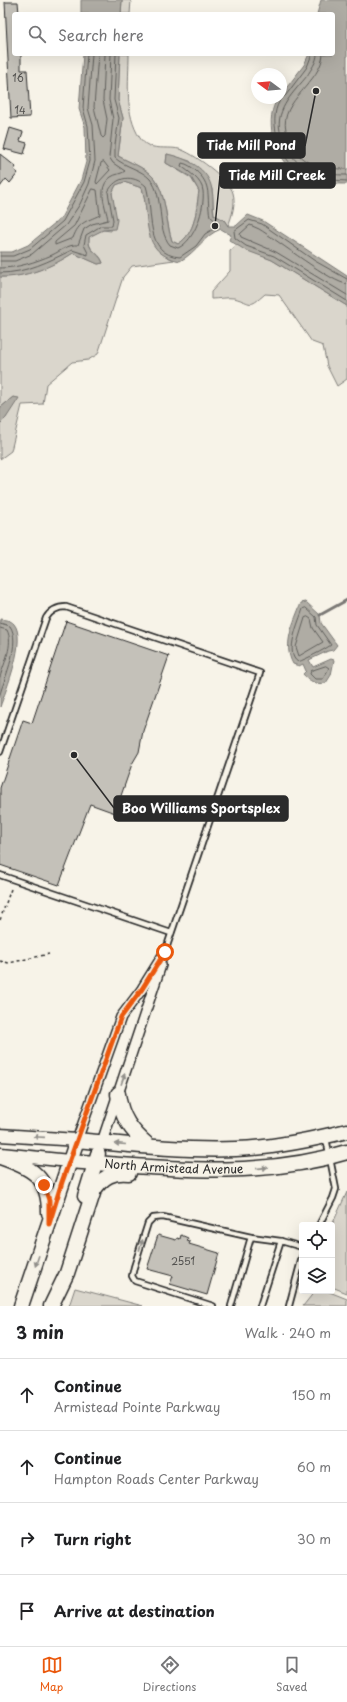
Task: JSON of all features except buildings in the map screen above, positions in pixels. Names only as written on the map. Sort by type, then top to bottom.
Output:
[{"type":"main road","points":[[118,1094],[119,1105],[126,1122],[139,1138],[149,1146]]},
{"type":"main road","name":"North Armistead Avenue","points":[[0,1135],[192,1149],[236,1149],[287,1144],[347,1131]]},
{"type":"main road","points":[[21,1306],[77,1140]]},
{"type":"main road","points":[[50,1306],[102,1142]]},
{"type":"main road","name":"North Armistead Avenue","points":[[0,1154],[194,1171],[246,1170],[331,1157],[347,1152]]},
{"type":"main road","points":[[0,1157],[29,1169],[40,1179],[47,1191],[49,1200],[49,1224]]},
{"type":"main road","points":[[50,1306],[67,1273],[92,1196],[98,1185],[106,1177],[116,1172],[132,1173],[162,1169]]},
{"type":"street","points":[[102,1142],[165,952]]},
{"type":"street","points":[[77,1140],[121,1017],[142,989],[165,952]]},
{"type":"lane","points":[[0,752],[46,618],[57,608],[66,607],[260,673],[165,952]]},
{"type":"lane","points":[[0,875],[171,933]]},
{"type":"lane","points":[[321,1222],[336,1189],[326,1136]]},
{"type":"lane","points":[[213,1306],[135,1281],[132,1276],[134,1267],[148,1223],[153,1218],[162,1217],[251,1237],[281,1240],[299,1246]]},
{"type":"lane","points":[[231,1306],[251,1237]]},
{"type":"lane","points":[[260,1306],[281,1240]]},
{"type":"lane","points":[[289,1306],[302,1258]]},
{"type":"path","points":[[0,920],[14,880]]},
{"type":"path","points":[[0,961],[9,962],[49,954]]},
{"type":"shaded area","points":[[122,0],[131,0],[130,12],[121,12]]},
{"type":"shaded area","points":[[120,56],[129,56],[129,108],[135,129],[140,138],[148,145],[153,147],[174,148],[185,151],[210,167],[225,181],[234,197],[233,210],[228,226],[224,220],[214,215],[212,189],[190,161],[167,154],[166,163],[191,178],[199,191],[196,213],[192,227],[184,239],[178,244],[172,241],[161,190],[157,183],[145,170],[118,156],[123,118],[118,100]]},
{"type":"shaded area","points":[[124,182],[142,188],[153,239],[165,254],[174,260],[132,266],[123,277],[98,354],[88,360],[72,362],[46,384],[43,404],[22,405],[11,451],[0,459],[0,424],[6,418],[13,397],[0,408],[0,277],[10,277],[29,273],[56,263],[73,253],[98,264],[103,263],[99,256],[91,249],[89,236],[103,230],[111,231],[114,207],[112,193],[116,185]]},
{"type":"shaded area","points":[[237,245],[272,260],[347,306],[347,379],[337,386],[327,366],[323,346],[312,342],[279,295],[265,294],[256,302],[250,304],[234,298],[211,299],[211,292],[230,271],[230,251]]},
{"type":"shaded area","points":[[347,1192],[347,1293],[335,1288],[335,1222],[333,1222]]},
{"type":"shaded area","points":[[75,1288],[143,1306],[69,1306]]},
{"type":"shaded area","points":[[313,1294],[334,1294],[347,1299],[347,1306],[303,1306]]},
{"type":"water","points":[[81,0],[122,0],[121,12],[81,12]]},
{"type":"water","points":[[321,0],[347,0],[347,184],[318,182],[304,178],[292,170],[280,155],[271,126],[275,104],[287,104],[287,87],[304,65],[308,56],[335,56],[335,12],[318,12]]},
{"type":"water","points":[[83,56],[120,56],[118,100],[123,118],[118,156],[145,170],[158,184],[163,199],[172,241],[178,244],[184,239],[192,227],[196,213],[199,191],[191,177],[166,163],[167,154],[189,161],[201,170],[210,182],[213,196],[214,215],[224,220],[228,226],[236,226],[248,215],[263,221],[347,276],[347,306],[272,260],[245,250],[229,240],[231,235],[221,229],[210,235],[180,261],[167,257],[158,251],[152,243],[147,223],[145,200],[142,188],[124,182],[116,185],[112,193],[117,220],[115,229],[103,230],[89,237],[91,249],[103,263],[98,264],[73,253],[56,263],[29,274],[0,277],[0,252],[12,252],[28,245],[61,218],[81,180],[86,162],[85,127],[79,109]]},
{"type":"water","points":[[13,397],[19,398],[6,418],[0,424],[0,408]]},
{"type":"water","points":[[306,602],[320,615],[321,623],[337,645],[333,650],[309,660],[313,667],[331,659],[334,660],[331,675],[326,683],[316,683],[308,679],[303,674],[306,671],[303,664],[299,666],[293,664],[290,656],[289,641],[292,625],[301,603]]},
{"type":"water","points":[[0,619],[10,621],[14,624],[17,631],[18,641],[14,665],[0,707]]},
{"type":"waterway","points":[[320,615],[347,600]]},
{"type":"place","name":"Tide Mill Pond","points":[[316,91]]},
{"type":"place","name":"Tide Mill Creek","points":[[215,226]]},
{"type":"place","name":"Boo Williams Sportsplex","points":[[74,755]]},
{"type":"route","points":[[44,1185],[49,1200],[49,1224],[62,1182],[83,1126],[115,1030],[126,1009],[142,989],[165,952]]}]
